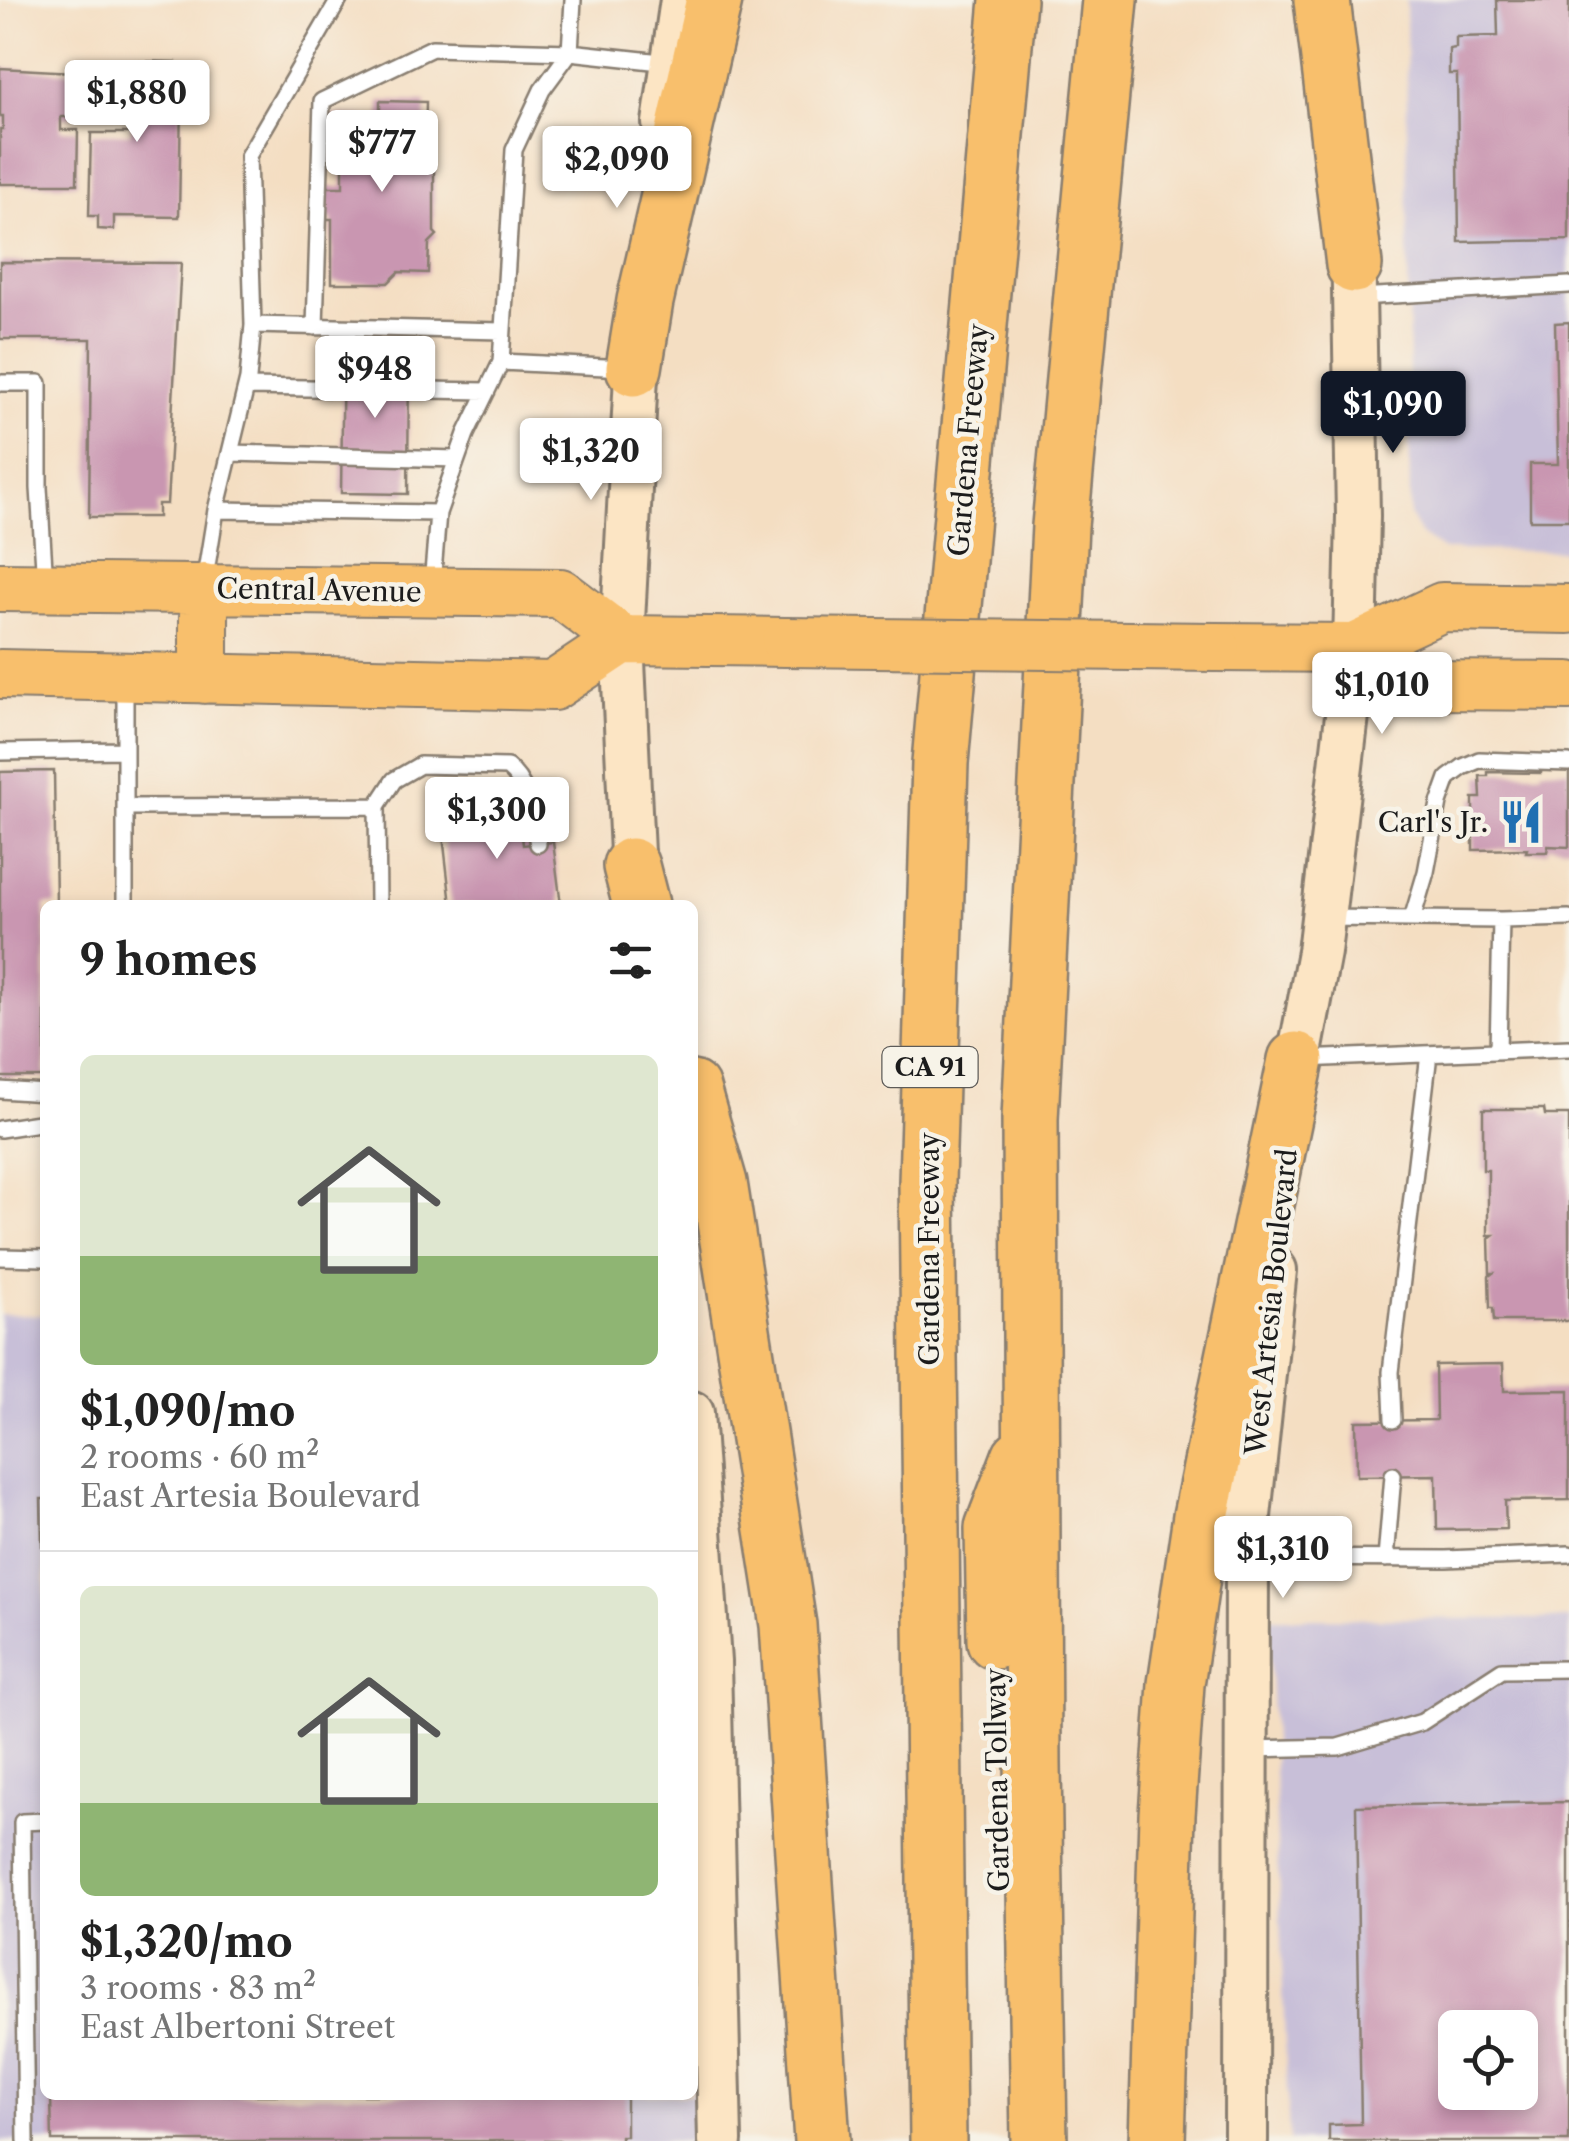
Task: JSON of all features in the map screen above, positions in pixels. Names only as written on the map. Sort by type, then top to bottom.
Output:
[{"type":"highway","points":[[634,368],[685,64],[714,0]]},
{"type":"highway","name":"Gardena Freeway","points":[[938,2140],[927,1182],[940,763],[1008,0]]},
{"type":"highway","points":[[1039,2141],[1032,1764],[1030,1119],[1060,526],[1110,0]]},
{"type":"highway","points":[[1322,0],[1354,281]]},
{"type":"highway","points":[[1158,2141],[1167,1815],[1176,1684],[1201,1516],[1296,1060]]},
{"type":"highway","points":[[698,1110],[719,1183],[788,1626],[822,2141]]},
{"type":"highway","name":"Gardena Tollway","points":[[1004,2141],[993,1528],[1032,1426]]},
{"type":"main road","points":[[682,0],[685,64]]},
{"type":"main road","name":"West Artesia Boulevard","points":[[1246,2141],[1247,1535],[1296,1060],[1324,918],[1356,648],[1358,516],[1348,0]]},
{"type":"main road","points":[[634,368],[622,640],[636,892]]},
{"type":"main road","name":"Central Avenue","points":[[23,587],[560,594],[622,640]]},
{"type":"main road","points":[[204,588],[204,679]]},
{"type":"main road","points":[[0,674],[553,686],[622,640],[1356,648],[1442,607],[1569,609]]},
{"type":"main road","points":[[1356,648],[1428,685],[1569,686]]},
{"type":"main road","points":[[698,1501],[709,1662],[703,1809],[720,2141]]},
{"type":"lane","points":[[204,588],[216,510],[246,387],[253,325],[248,156],[339,0]]},
{"type":"lane","points":[[432,592],[438,513],[500,362],[514,150],[542,90],[570,52],[573,0]]},
{"type":"lane","points":[[315,327],[322,102],[432,48],[570,52],[685,64]]},
{"type":"lane","points":[[1354,281],[1568,285]]},
{"type":"lane","points":[[253,325],[501,331]]},
{"type":"lane","points":[[500,362],[634,368]]},
{"type":"lane","points":[[0,383],[40,383],[40,488],[23,587]]},
{"type":"lane","points":[[246,387],[487,391]]},
{"type":"lane","points":[[231,453],[457,459]]},
{"type":"lane","points":[[216,510],[438,513]]},
{"type":"lane","points":[[124,900],[125,678]]},
{"type":"lane","points":[[0,752],[124,750]]},
{"type":"lane","points":[[1412,918],[1426,872],[1438,803],[1448,778],[1462,766],[1479,760],[1569,763]]},
{"type":"lane","points":[[378,900],[377,806],[394,780],[420,766],[507,767],[518,775],[526,794],[538,844]]},
{"type":"lane","points":[[125,807],[377,806]]},
{"type":"lane","points":[[1324,918],[1569,918]]},
{"type":"lane","points":[[1498,1051],[1501,920]]},
{"type":"lane","points":[[1296,1060],[1569,1048]]},
{"type":"lane","points":[[1392,1420],[1391,1372],[1428,1054]]},
{"type":"lane","points":[[0,1090],[40,1093]]},
{"type":"lane","points":[[0,1129],[40,1123]]},
{"type":"lane","points":[[0,1257],[40,1258]]},
{"type":"lane","points":[[1386,1559],[1394,1476]]},
{"type":"lane","points":[[1247,1558],[1569,1554]]},
{"type":"lane","points":[[1246,1749],[1338,1747],[1422,1722],[1502,1670],[1569,1668]]},
{"type":"lane","points":[[26,2141],[22,1822],[40,1821]]},
{"type":"shaded area","points":[[1406,0],[1569,0],[1569,551],[1443,550],[1421,535],[1410,516]]},
{"type":"shaded area","points":[[0,1314],[40,1315],[40,2100],[698,2100],[698,2069],[699,2141],[0,2141]]},
{"type":"shaded area","points":[[1268,1618],[1569,1619],[1569,2141],[1289,2141]]},
{"type":"building","points":[[1497,0],[1569,0],[1569,240],[1459,242],[1457,74],[1449,74],[1449,49],[1456,48],[1456,37],[1498,36]]},
{"type":"building","points":[[133,61],[176,62],[175,98],[181,98],[179,217],[114,216],[114,230],[98,229],[98,216],[89,216],[91,133],[131,133],[132,106],[97,106],[98,64],[133,65]]},
{"type":"building","points":[[0,68],[72,72],[72,117],[61,117],[61,130],[78,130],[77,184],[0,184]]},
{"type":"building","points":[[380,101],[426,102],[425,155],[431,155],[434,163],[437,235],[429,243],[428,273],[399,272],[388,283],[332,283],[332,219],[327,219],[326,187],[343,187],[343,148],[327,148],[327,115],[380,118]]},
{"type":"building","points":[[0,262],[181,263],[167,504],[158,504],[158,517],[89,517],[91,339],[0,339]]},
{"type":"building","points":[[1569,322],[1569,520],[1530,520],[1530,464],[1558,464],[1555,323]]},
{"type":"building","points":[[343,347],[409,348],[408,494],[341,493]]},
{"type":"building","name":"Carl's Jr.","points":[[1542,769],[1569,769],[1569,847],[1548,846],[1547,852],[1473,850],[1473,798],[1481,798],[1480,776],[1488,776],[1488,772],[1541,773]]},
{"type":"building","points":[[54,771],[56,900],[40,900],[40,1077],[0,1077],[0,772]]},
{"type":"building","points":[[519,809],[523,845],[553,842],[560,900],[450,900],[441,818]]},
{"type":"building","points":[[1483,1109],[1544,1109],[1545,1115],[1569,1115],[1569,1321],[1494,1321],[1489,1276],[1493,1273],[1489,1238],[1493,1235],[1488,1235]]},
{"type":"building","points":[[1503,1364],[1504,1391],[1569,1390],[1569,1500],[1505,1501],[1506,1529],[1437,1530],[1436,1475],[1357,1476],[1356,1421],[1436,1420],[1435,1365]]},
{"type":"building","points":[[1569,1802],[1569,2141],[1329,2141],[1329,2125],[1361,2124],[1356,1806]]},
{"type":"building","points":[[51,2100],[626,2100],[626,2136],[621,2136],[621,2141],[52,2141]]},
{"type":"place","name":"Carl's Jr.","points":[[1521,822]]}]
